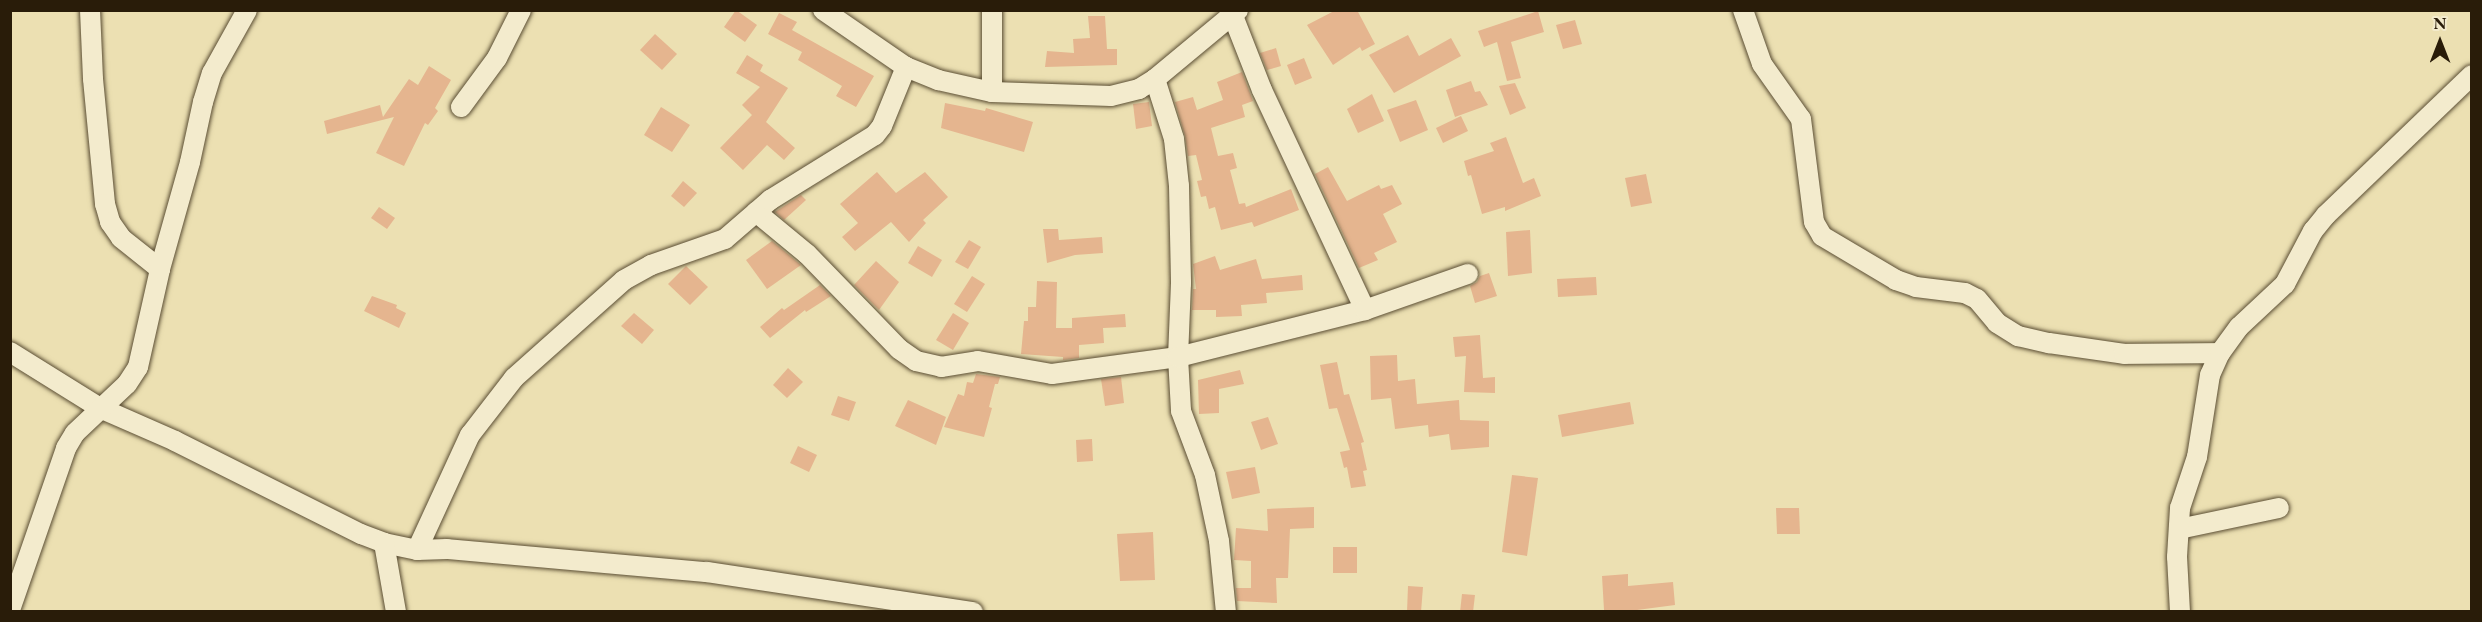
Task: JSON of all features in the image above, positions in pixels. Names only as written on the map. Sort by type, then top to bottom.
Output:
[{"type":"street","points":[[90,10],[93,79],[105,204],[110,222],[121,238],[160,269]]},
{"type":"street","points":[[10,610],[66,448],[75,432],[127,384],[138,367],[160,269],[209,83],[247,10]]},
{"type":"street","points":[[461,107],[497,58],[522,10]]},
{"type":"street","points":[[823,10],[906,67],[938,80],[992,92],[1111,96],[1139,89],[1155,79],[1236,13],[1262,90],[1365,310]]},
{"type":"street","points":[[992,10],[992,92]]},
{"type":"street","points":[[1743,10],[1761,64],[1801,119],[1814,222],[1822,236],[1896,279],[1916,287],[1965,293],[1977,299],[1997,323],[2018,336],[2124,354],[2220,353]]},
{"type":"street","points":[[417,550],[470,435],[514,378],[624,279],[651,265],[725,239],[770,200],[875,135],[882,126],[906,67]]},
{"type":"street","points":[[2180,612],[2176,557],[2180,508],[2197,457],[2210,375],[2220,353],[2239,327],[2285,284],[2313,231],[2326,215],[2472,75]]},
{"type":"street","points":[[1155,79],[1174,139],[1179,186],[1181,283],[1178,357],[1181,411],[1205,475],[1219,541],[1226,612]]},
{"type":"street","points":[[756,212],[807,254],[899,349],[916,361],[941,367],[978,361],[1052,374],[1178,357],[1365,310],[1468,274]]},
{"type":"street","points":[[10,352],[100,408],[175,441],[361,534],[384,543],[417,550],[447,549],[707,572],[973,612]]},
{"type":"street","points":[[2179,529],[2279,508]]},
{"type":"street","points":[[384,543],[396,612]]},
{"type":"building","points":[[736,10],[757,25],[745,42],[724,27]]},
{"type":"building","points":[[1336,10],[1357,10],[1375,44],[1362,51],[1360,47],[1333,65],[1307,25]]},
{"type":"building","points":[[1538,11],[1544,32],[1511,42],[1521,78],[1507,81],[1497,42],[1484,47],[1478,31]]},
{"type":"building","points":[[779,13],[797,22],[792,30],[874,76],[856,107],[836,96],[842,86],[798,60],[802,52],[768,34]]},
{"type":"building","points":[[1088,16],[1105,16],[1107,49],[1117,49],[1117,65],[1045,67],[1047,51],[1074,53],[1073,39],[1090,38]]},
{"type":"building","points":[[1575,20],[1582,44],[1563,49],[1556,25]]},
{"type":"building","points":[[655,34],[677,54],[662,70],[640,50]]},
{"type":"building","points":[[1408,35],[1419,56],[1451,38],[1461,56],[1394,93],[1369,55]]},
{"type":"building","points":[[1276,48],[1281,66],[1267,70],[1260,53]]},
{"type":"building","points":[[747,55],[763,65],[760,71],[788,88],[766,122],[795,148],[784,160],[767,145],[743,170],[720,148],[752,115],[742,105],[760,87],[736,73]]},
{"type":"building","points":[[1304,58],[1312,78],[1295,85],[1287,65]]},
{"type":"building","points":[[429,66],[451,80],[435,108],[438,111],[428,125],[425,123],[404,166],[376,153],[394,117],[327,134],[324,121],[380,105],[383,117],[409,79],[418,85]]},
{"type":"building","points":[[1242,72],[1253,101],[1242,105],[1245,117],[1211,128],[1218,156],[1233,153],[1237,168],[1230,170],[1239,204],[1245,203],[1246,207],[1291,189],[1299,210],[1254,227],[1252,222],[1221,230],[1215,207],[1209,209],[1206,196],[1201,197],[1197,181],[1202,180],[1196,155],[1188,156],[1175,102],[1193,97],[1197,110],[1223,100],[1217,82]]},
{"type":"building","points":[[1471,81],[1475,92],[1480,91],[1488,105],[1455,117],[1446,90]]},
{"type":"building","points":[[1515,83],[1526,108],[1510,115],[1499,86]]},
{"type":"building","points":[[1372,94],[1384,121],[1358,133],[1347,109]]},
{"type":"building","points":[[1416,100],[1428,130],[1400,142],[1387,110]]},
{"type":"building","points":[[1149,102],[1152,126],[1136,129],[1133,104]]},
{"type":"building","points":[[945,103],[985,111],[986,108],[1033,122],[1024,152],[941,128]]},
{"type":"building","points":[[661,107],[690,125],[672,152],[644,135]]},
{"type":"building","points":[[1461,116],[1468,131],[1443,143],[1436,128]]},
{"type":"building","points":[[1506,137],[1523,183],[1534,178],[1541,196],[1505,211],[1505,207],[1482,214],[1471,175],[1468,176],[1464,161],[1494,151],[1490,143]]},
{"type":"building","points":[[1328,167],[1347,201],[1379,185],[1381,189],[1392,185],[1402,204],[1383,214],[1397,242],[1374,253],[1378,260],[1359,268],[1315,174]]},
{"type":"building","points":[[877,172],[896,193],[925,172],[948,197],[923,220],[926,223],[909,242],[891,222],[855,251],[842,237],[858,223],[840,204]]},
{"type":"building","points":[[1646,174],[1652,203],[1631,207],[1625,178]]},
{"type":"building","points":[[683,181],[697,193],[684,207],[671,196]]},
{"type":"building","points":[[801,195],[806,200],[784,220],[775,212]]},
{"type":"building","points":[[379,207],[395,218],[387,229],[371,218]]},
{"type":"building","points":[[1043,229],[1058,229],[1059,240],[1102,237],[1103,253],[1075,255],[1047,263]]},
{"type":"building","points":[[1530,230],[1532,273],[1508,276],[1506,232]]},
{"type":"building","points":[[969,240],[981,247],[968,269],[955,262]]},
{"type":"building","points":[[772,241],[801,265],[767,289],[746,260]]},
{"type":"building","points":[[918,246],[942,260],[932,277],[908,263]]},
{"type":"building","points":[[1215,256],[1220,270],[1256,259],[1262,279],[1302,275],[1303,290],[1266,293],[1267,303],[1241,305],[1242,316],[1216,317],[1216,310],[1192,310],[1193,289],[1196,289],[1193,264]]},
{"type":"building","points":[[876,261],[899,282],[879,310],[854,285]]},
{"type":"building","points":[[686,266],[708,287],[690,305],[668,284]]},
{"type":"building","points":[[1489,273],[1497,296],[1475,303],[1470,286],[1477,282],[1480,276]]},
{"type":"building","points":[[972,276],[985,284],[967,312],[954,304]]},
{"type":"building","points":[[1596,277],[1597,295],[1558,297],[1557,279]]},
{"type":"building","points":[[1037,281],[1057,282],[1056,328],[1072,328],[1072,318],[1125,314],[1126,327],[1103,328],[1104,343],[1079,345],[1079,358],[1063,360],[1063,357],[1021,354],[1024,321],[1028,321],[1028,307],[1036,307]]},
{"type":"building","points":[[820,285],[831,296],[806,312],[805,310],[770,338],[760,327],[782,308],[784,310]]},
{"type":"building","points":[[372,296],[397,305],[396,308],[406,313],[399,328],[364,311]]},
{"type":"building","points":[[634,313],[654,330],[642,344],[621,326]]},
{"type":"building","points":[[953,313],[969,323],[953,350],[936,340]]},
{"type":"building","points":[[1480,335],[1483,378],[1495,377],[1495,393],[1464,392],[1466,356],[1455,357],[1453,337]]},
{"type":"building","points":[[1397,355],[1398,381],[1415,379],[1417,404],[1459,400],[1460,420],[1489,421],[1489,447],[1451,450],[1449,434],[1429,437],[1428,425],[1395,429],[1391,398],[1371,400],[1370,356]]},
{"type":"building","points":[[1337,362],[1344,395],[1349,394],[1364,442],[1361,443],[1367,470],[1363,471],[1366,486],[1351,488],[1347,467],[1344,468],[1340,452],[1350,450],[1337,408],[1329,409],[1320,365]]},
{"type":"building","points":[[788,368],[803,382],[787,398],[773,385]]},
{"type":"building","points":[[1240,370],[1244,384],[1219,389],[1219,413],[1199,414],[1198,380]]},
{"type":"building","points":[[976,374],[1000,377],[998,384],[995,384],[989,407],[992,408],[984,437],[944,427],[958,394],[964,396],[967,382],[973,383]]},
{"type":"building","points":[[1121,377],[1124,403],[1105,406],[1101,379]]},
{"type":"building","points":[[838,396],[856,402],[849,421],[831,415]]},
{"type":"building","points":[[908,400],[946,417],[936,445],[895,426]]},
{"type":"building","points":[[1630,402],[1634,424],[1562,437],[1558,415]]},
{"type":"building","points":[[1268,417],[1278,444],[1261,450],[1251,422]]},
{"type":"building","points":[[1092,439],[1093,461],[1077,462],[1076,440]]},
{"type":"building","points":[[798,446],[817,455],[809,472],[790,463]]},
{"type":"building","points":[[1255,467],[1260,493],[1232,499],[1226,472]]},
{"type":"building","points":[[1512,475],[1538,478],[1527,556],[1502,552]]},
{"type":"building","points":[[1314,507],[1314,528],[1290,529],[1288,578],[1276,578],[1277,603],[1237,601],[1236,588],[1251,588],[1251,561],[1234,560],[1236,528],[1268,531],[1267,509]]},
{"type":"building","points":[[1776,508],[1799,508],[1800,534],[1777,534]]},
{"type":"building","points":[[1153,532],[1155,580],[1120,581],[1117,534]]},
{"type":"building","points":[[1333,547],[1357,547],[1357,573],[1333,573]]},
{"type":"building","points":[[1628,574],[1628,586],[1673,582],[1675,605],[1637,610],[1604,610],[1602,576]]},
{"type":"building","points":[[1408,586],[1423,587],[1421,612],[1407,612]]},
{"type":"building","points":[[1462,594],[1475,595],[1473,612],[1460,612]]}]
